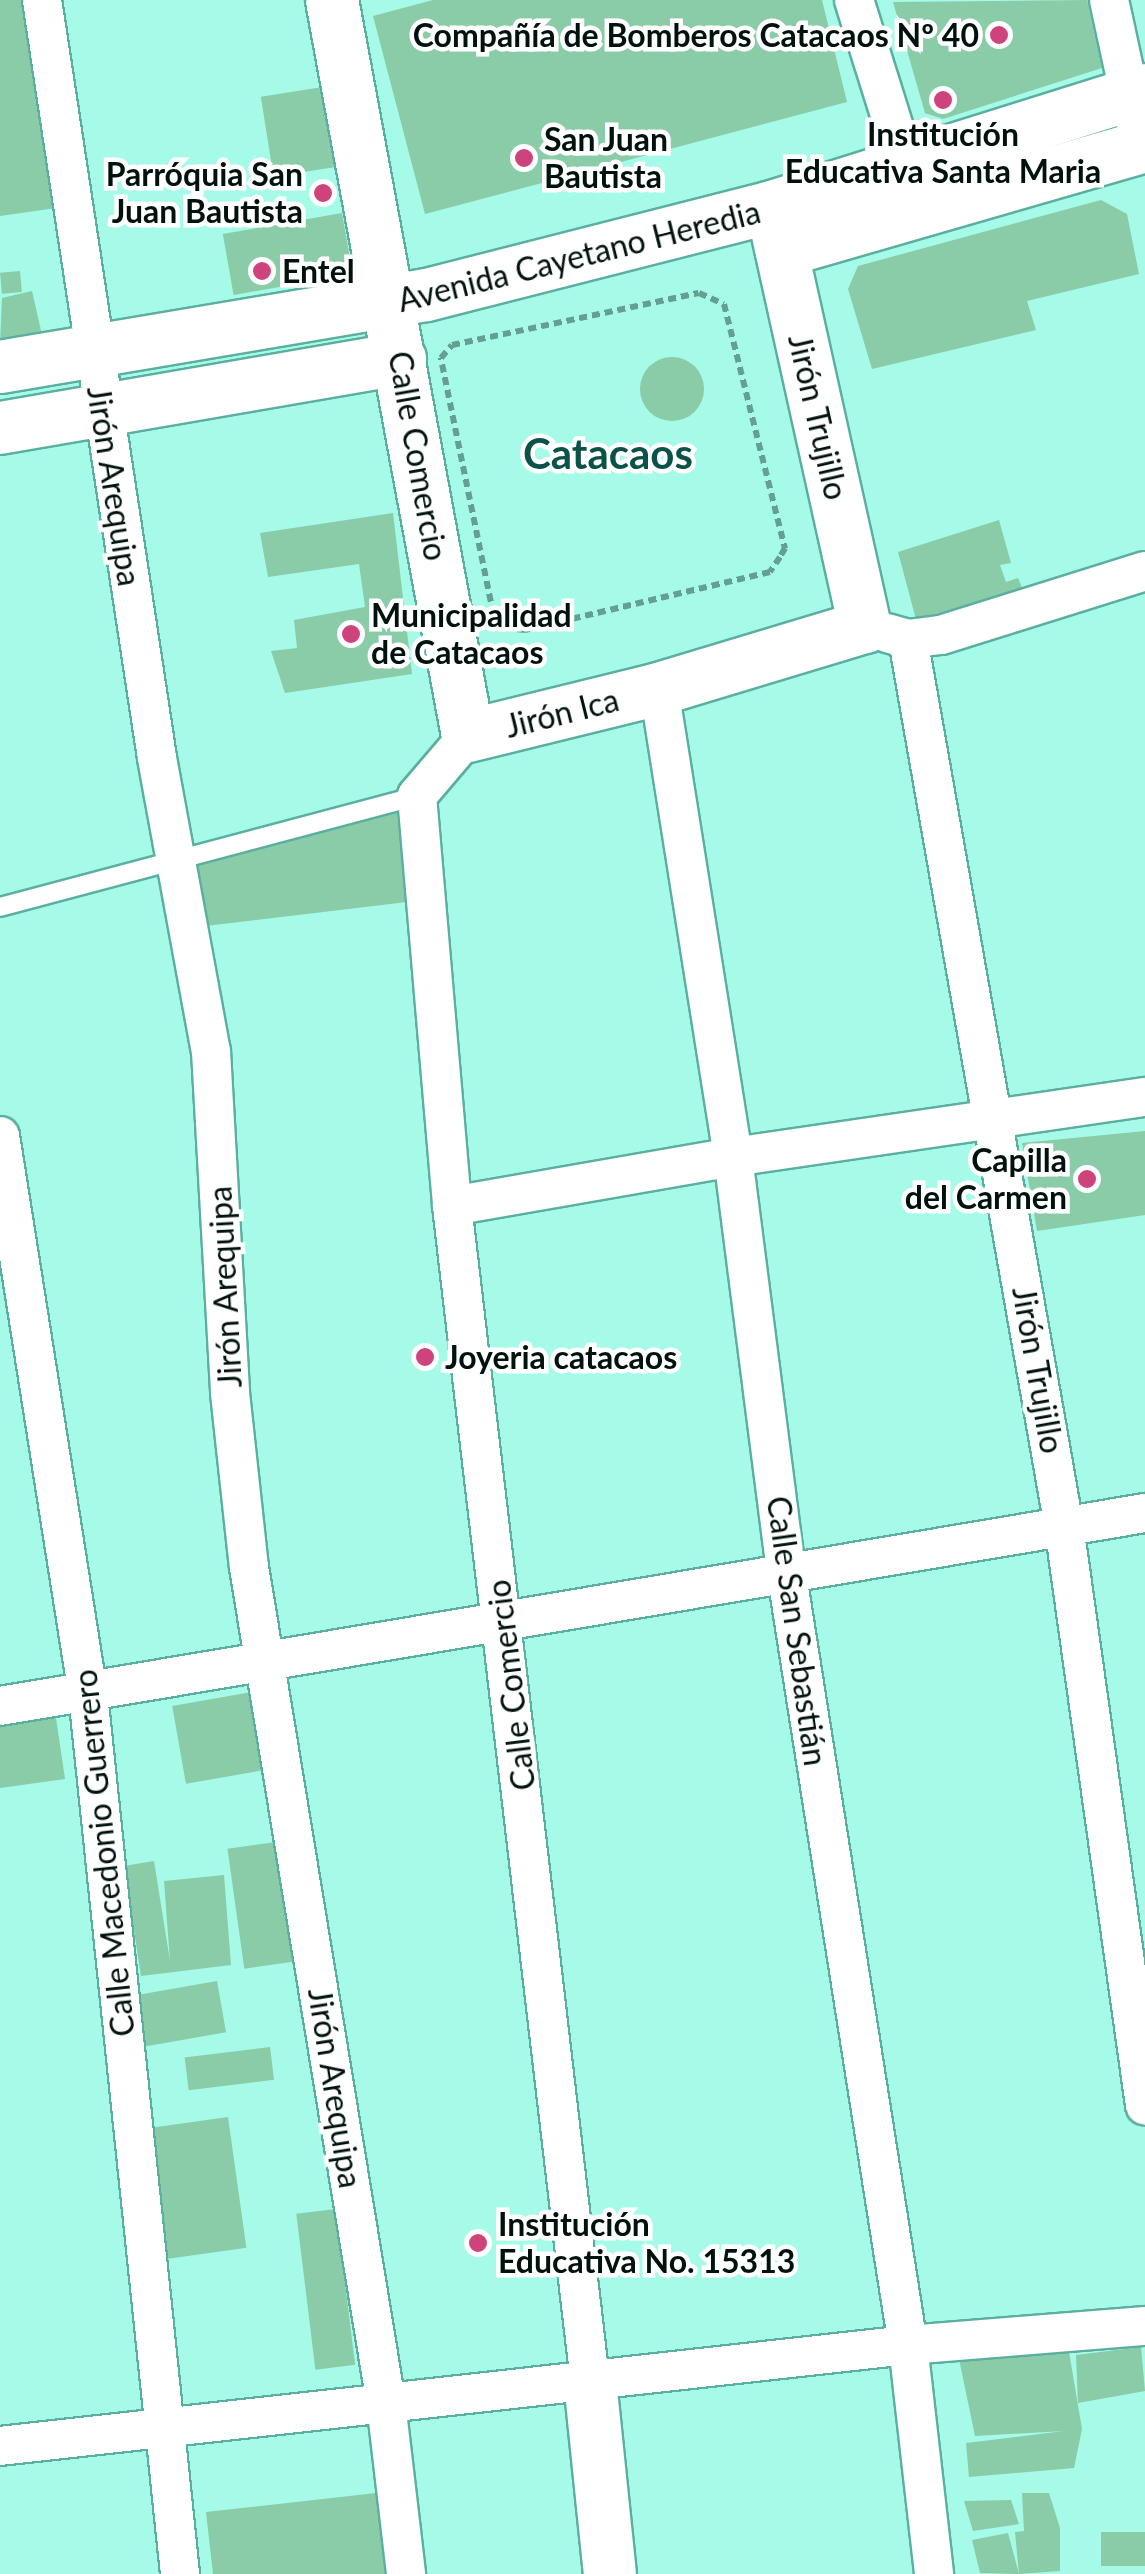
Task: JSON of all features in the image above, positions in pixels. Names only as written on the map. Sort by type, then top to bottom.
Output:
[{"type":"main road","name":"Calle Comercio","points":[[332,0],[468,736]]},
{"type":"main road","name":"Avenida Cayetano Heredia","points":[[777,229],[906,166],[1136,92]]},
{"type":"main road","name":"Avenida Cayetano Heredia","points":[[0,367],[390,304],[1144,154]]},
{"type":"main road","name":"Jirón Trujillo","points":[[777,229],[886,633]]},
{"type":"main road","name":"Avenida Cayetano Heredia","points":[[0,428],[400,359]]},
{"type":"main road","name":"Jirón Ica","points":[[468,736],[886,633]]},
{"type":"main road","name":"Calle Comercio","points":[[590,2381],[610,2574]]},
{"type":"street","name":"Jirón Arequipa","points":[[42,0],[102,412],[211,1051],[230,1393],[266,1665],[386,2403],[406,2574]]},
{"type":"street","points":[[854,0],[906,166]]},
{"type":"street","points":[[1109,0],[1136,92],[1144,154]]},
{"type":"street","name":"Jirón Ica","points":[[886,633],[941,635],[1145,571]]},
{"type":"street","name":"Jirón Trujillo","points":[[886,633],[994,1118],[1064,1526],[1145,2105]]},
{"type":"street","name":"Calle San Sebastián","points":[[659,689],[733,1157],[787,1576],[908,2345],[934,2574]]},
{"type":"street","name":"Jirón Ica","points":[[416,796],[468,736]]},
{"type":"street","name":"Calle Comercio","points":[[416,796],[452,1206],[590,2381]]},
{"type":"street","points":[[452,1206],[733,1157],[1145,1098]]},
{"type":"street","name":"Calle Macedonio Guerrero","points":[[0,1136],[88,1694],[180,2574]]},
{"type":"street","points":[[0,1706],[266,1665],[1145,1513]]},
{"type":"street","points":[[0,2446],[908,2345],[1145,2326]]},
{"type":"lane","points":[[0,906],[416,796]]},
{"type":"path","points":[[695,294],[724,304],[785,548],[770,572],[525,630],[496,627],[441,358],[452,345],[695,294]]},
{"type":"building","points":[[0,0],[30,0],[37,97],[47,96],[56,208],[0,216]]},
{"type":"building","name":"San Juan Bautista","points":[[433,0],[822,0],[847,102],[425,214],[373,16]]},
{"type":"building","name":"Compañía de Bomberos Catacaos Nº 40","points":[[1087,0],[1102,68],[943,119],[925,113],[893,2]]},
{"type":"building","points":[[329,86],[342,166],[274,177],[261,97]]},
{"type":"building","points":[[1101,200],[1127,214],[1139,274],[1027,301],[1036,330],[872,369],[848,289],[858,266]]},
{"type":"building","points":[[342,213],[353,274],[234,295],[223,234]]},
{"type":"building","points":[[20,271],[22,292],[2,294],[0,273]]},
{"type":"building","points":[[32,291],[42,335],[0,344],[2,298]]},
{"type":"building","points":[[672,357],[695,366],[704,389],[695,412],[672,421],[649,412],[640,389],[649,366]]},
{"type":"building","points":[[393,513],[412,674],[285,693],[271,651],[297,648],[294,620],[365,607],[359,564],[268,577],[260,533]]},
{"type":"building","points":[[999,520],[1011,563],[1000,565],[1006,582],[1018,578],[1023,590],[918,627],[898,552]]},
{"type":"building","points":[[397,813],[407,902],[197,927],[187,864]]},
{"type":"building","name":"Capilla del Carmen","points":[[1145,1131],[1145,1215],[1037,1231],[1022,1143]]},
{"type":"building","points":[[252,1692],[266,1770],[186,1784],[172,1706]]},
{"type":"building","points":[[56,1718],[65,1779],[0,1788],[0,1726]]},
{"type":"building","points":[[276,1842],[293,1962],[244,1969],[227,1849]]},
{"type":"building","points":[[154,1861],[170,1961],[164,1881],[224,1875],[231,1965],[141,1976],[124,1866]]},
{"type":"building","points":[[217,1981],[226,2032],[146,2046],[137,1995]]},
{"type":"building","points":[[270,2047],[274,2080],[189,2090],[185,2057]]},
{"type":"building","points":[[228,2117],[246,2248],[168,2259],[150,2128]]},
{"type":"building","points":[[336,2209],[355,2365],[315,2370],[296,2214]]},
{"type":"building","points":[[1068,2346],[1082,2429],[1074,2468],[969,2477],[966,2443],[1064,2431],[975,2436],[959,2359]]},
{"type":"building","points":[[1141,2347],[1145,2391],[1078,2403],[1076,2355]]},
{"type":"building","points":[[376,2493],[385,2574],[213,2574],[206,2512]]},
{"type":"building","points":[[1022,2493],[1049,2493],[1060,2528],[1060,2571],[1019,2574],[1015,2532],[1024,2531]]},
{"type":"building","points":[[1011,2500],[1019,2524],[973,2531],[964,2501]]},
{"type":"building","points":[[1101,2532],[1145,2532],[1145,2566],[1101,2566]]},
{"type":"building","points":[[1008,2533],[1019,2574],[980,2573],[972,2540]]},
{"type":"place","name":"Compañía de Bomberos Catacaos Nº 40","points":[[999,35]]},
{"type":"place","name":"Institución Educativa Santa Maria","points":[[943,100]]},
{"type":"place","name":"San Juan Bautista","points":[[524,158]]},
{"type":"place","name":"Parróquia San Juan Bautista","points":[[323,193]]},
{"type":"place","name":"Entel","points":[[262,271]]},
{"type":"place","name":"Municipalidad de Catacaos","points":[[351,634]]},
{"type":"place","name":"Capilla del Carmen","points":[[1087,1179]]},
{"type":"place","name":"Joyeria catacaos","points":[[425,1357]]},
{"type":"place","name":"Institución Educativa No. 15313","points":[[478,2243]]},
{"type":"district","name":"Catacaos","points":[[608,453]]}]
